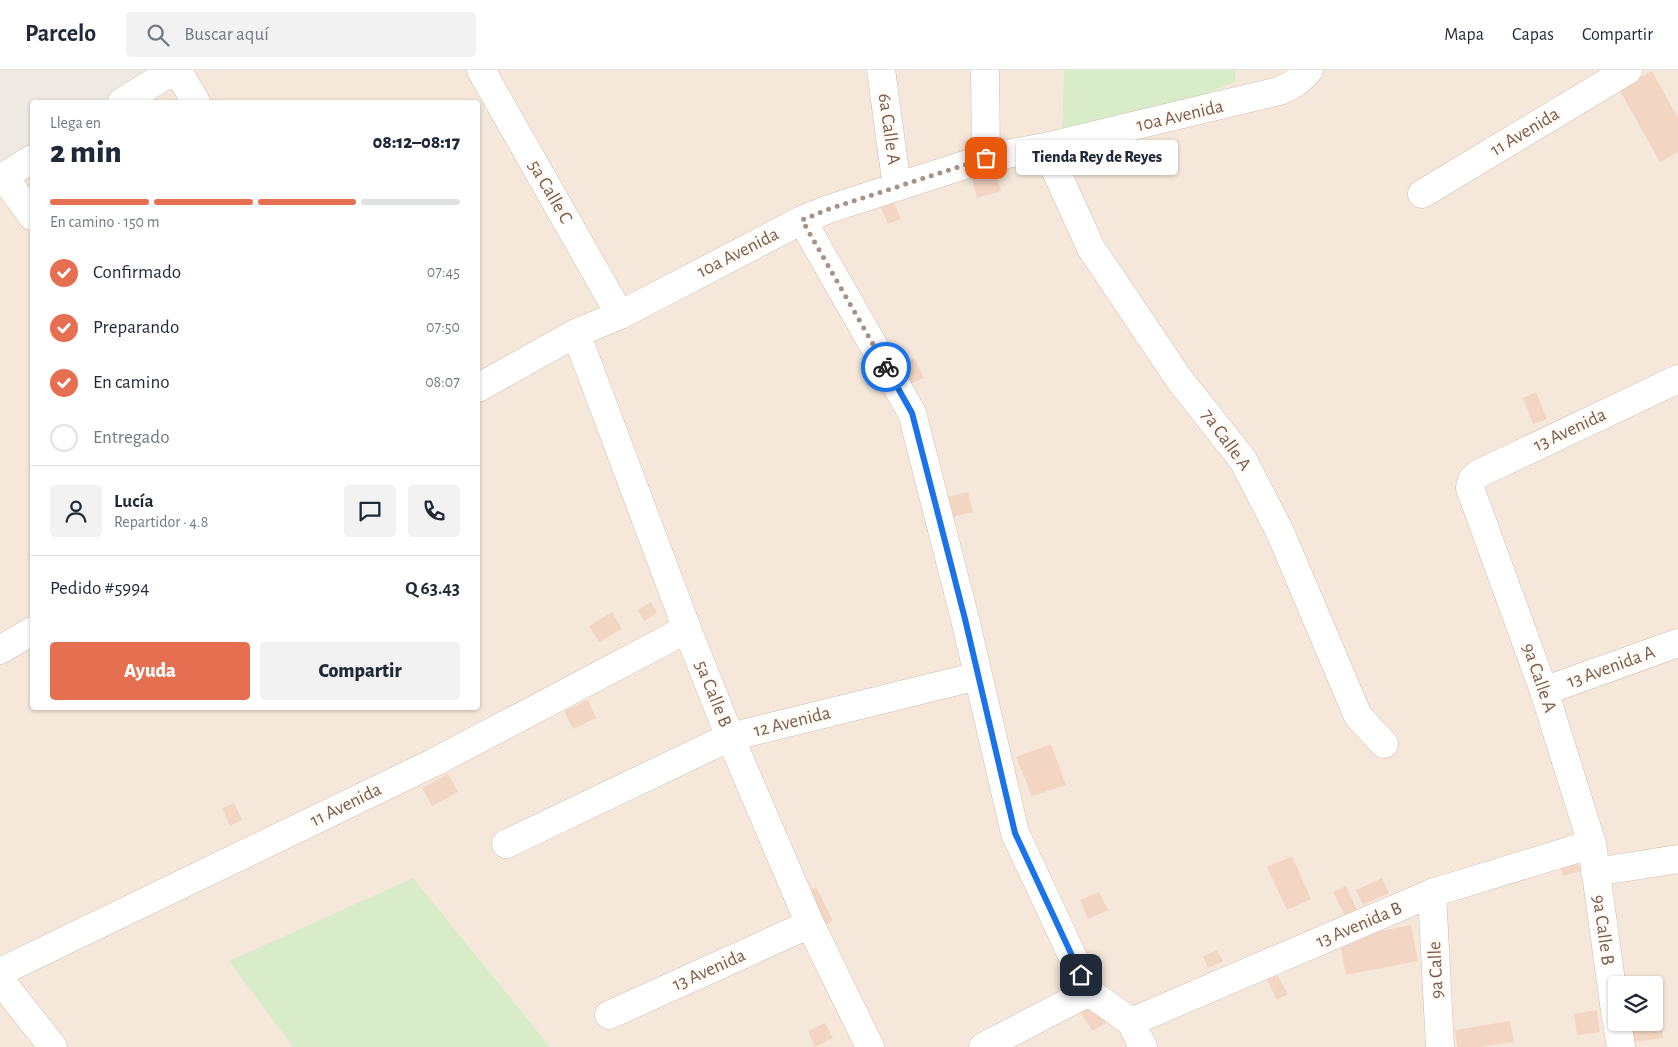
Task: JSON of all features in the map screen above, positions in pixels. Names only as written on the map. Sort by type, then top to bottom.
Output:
[{"type":"street","points":[[125,100],[175,70],[195,100]]},
{"type":"street","name":"5a Calle C","points":[[481,70],[620,315]]},
{"type":"street","name":"6a Calle A","points":[[881,70],[897,188]]},
{"type":"street","points":[[986,70],[986,158]]},
{"type":"street","name":"11 Avenida","points":[[1422,194],[1628,70]]},
{"type":"street","name":"10a Avenida","points":[[480,387],[576,333],[620,315],[802,220],[829,209],[986,158],[1045,147],[1278,91],[1292,86],[1305,74]]},
{"type":"street","name":"7a Calle A","points":[[1045,147],[1091,248],[1179,379],[1243,460],[1280,532],[1358,716],[1384,744]]},
{"type":"street","points":[[30,160],[2,178],[30,213]]},
{"type":"street","points":[[802,220],[912,413],[965,619],[1015,833],[1089,992],[1131,1022],[1143,1047]]},
{"type":"street","name":"5a Calle B","points":[[576,333],[687,629],[730,737],[810,924],[870,1047]]},
{"type":"street","name":"13 Avenida","points":[[1470,488],[1472,480],[1478,474],[1678,379]]},
{"type":"street","name":"9a Calle A","points":[[1470,488],[1544,691],[1592,844],[1595,872]]},
{"type":"street","name":"11 Avenida","points":[[0,972],[435,762],[687,629]]},
{"type":"street","points":[[0,650],[30,633]]},
{"type":"street","name":"13 Avenida A","points":[[1544,691],[1678,643]]},
{"type":"street","name":"12 Avenida","points":[[506,844],[730,737],[978,676]]},
{"type":"street","name":"13 Avenida B","points":[[1131,1022],[1432,893],[1592,844]]},
{"type":"street","points":[[1595,872],[1678,859]]},
{"type":"street","name":"9a Calle B","points":[[1595,872],[1610,976]]},
{"type":"street","name":"9a Calle","points":[[1432,893],[1440,1047]]},
{"type":"street","name":"13 Avenida","points":[[609,1016],[810,924]]},
{"type":"street","points":[[0,980],[53,1047]]},
{"type":"street","points":[[983,1047],[1089,992]]},
{"type":"street","points":[[1618,1031],[1621,1047]]},
{"type":"shaded area","points":[[0,70],[1678,70],[1678,1047],[0,1047]]},
{"type":"shaded area","points":[[0,70],[174,70],[125,100],[30,100],[30,160],[0,179]]},
{"type":"green space","points":[[1064,70],[1235,70],[1235,82],[1163,112],[1062,136]]},
{"type":"green space","points":[[413,878],[550,1047],[293,1047],[229,961]]},
{"type":"building","points":[[1652,71],[1678,118],[1678,152],[1660,162],[1619,89]]},
{"type":"building","points":[[994,166],[1001,191],[977,198],[970,172]]},
{"type":"building","points":[[893,201],[901,219],[888,224],[880,206]]},
{"type":"building","points":[[914,358],[924,378],[906,386],[897,366]]},
{"type":"building","points":[[1536,392],[1547,419],[1533,424],[1523,398]]},
{"type":"building","points":[[968,492],[973,512],[944,519],[939,499]]},
{"type":"building","points":[[651,602],[657,613],[644,621],[638,610]]},
{"type":"building","points":[[612,612],[622,629],[599,642],[589,626]]},
{"type":"building","points":[[588,700],[596,718],[573,729],[564,711]]},
{"type":"building","points":[[1051,744],[1066,785],[1032,796],[1016,757]]},
{"type":"building","points":[[448,774],[458,792],[432,806],[422,788]]},
{"type":"building","points":[[234,803],[242,820],[230,826],[222,808]]},
{"type":"building","points":[[1576,854],[1581,871],[1563,876],[1558,859]]},
{"type":"building","points":[[1292,856],[1311,899],[1287,910],[1267,867]]},
{"type":"building","points":[[1382,878],[1389,893],[1363,905],[1356,890]]},
{"type":"building","points":[[1346,886],[1358,912],[1346,918],[1333,892]]},
{"type":"building","points":[[816,887],[833,921],[819,928],[802,894]]},
{"type":"building","points":[[1099,892],[1108,910],[1088,919],[1080,900]]},
{"type":"building","points":[[1411,925],[1418,961],[1346,975],[1339,939]]},
{"type":"building","points":[[1217,950],[1223,961],[1208,968],[1203,957]]},
{"type":"building","points":[[1276,973],[1288,994],[1277,1000],[1266,978]]},
{"type":"building","points":[[1094,1003],[1107,1022],[1093,1031],[1080,1012]]},
{"type":"building","points":[[1597,1010],[1600,1032],[1577,1035],[1574,1014]]},
{"type":"building","points":[[1510,1021],[1514,1042],[1479,1047],[1457,1047],[1455,1030]]},
{"type":"building","points":[[825,1023],[833,1038],[815,1047],[808,1031]]},
{"type":"building","points":[[1632,1031],[1662,1031],[1663,1038],[1633,1042]]},
{"type":"way so far","points":[[886,367],[802,220],[829,209],[986,158]]},
{"type":"place","name":"Tienda Rey de Reyes","points":[[986,158]]},
{"type":"route","points":[[886,367],[912,413],[965,619],[1015,833],[1081,975]]}]
